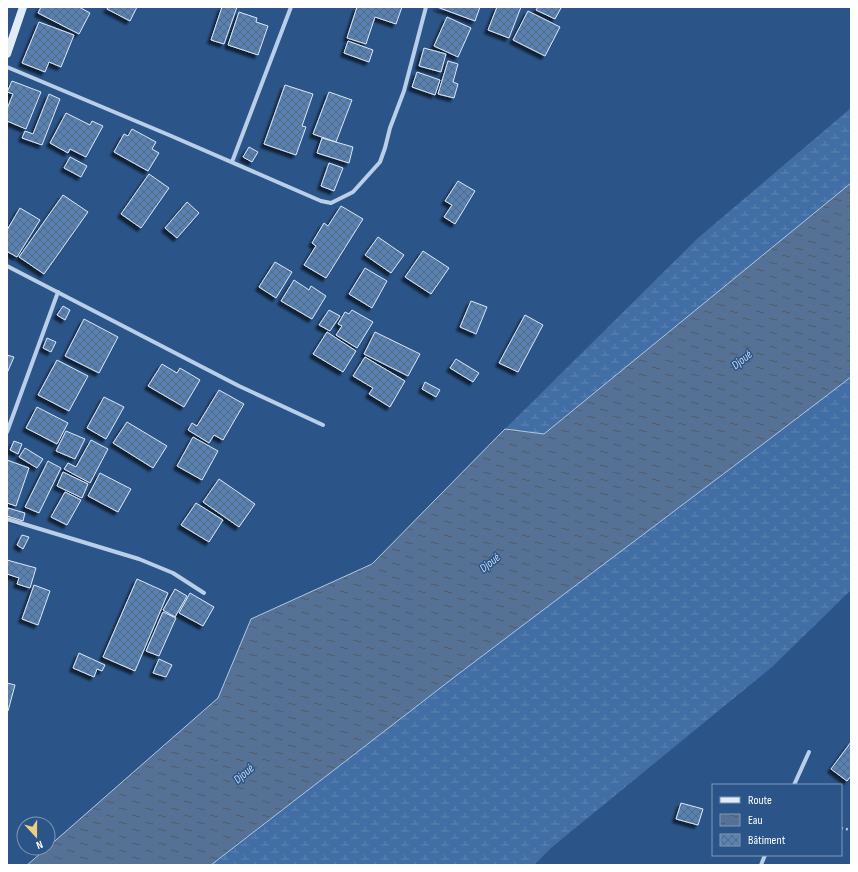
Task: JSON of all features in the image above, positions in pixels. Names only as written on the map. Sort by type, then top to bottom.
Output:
[{"type":"street","points":[[7,54],[23,7]]},
{"type":"street","points":[[232,162],[291,7]]},
{"type":"street","points":[[7,67],[76,95],[321,201],[331,203],[353,192],[380,162],[390,128],[404,91],[426,7]]},
{"type":"street","points":[[7,266],[239,386],[323,425]]},
{"type":"street","points":[[7,432],[58,292]]},
{"type":"street","points":[[7,519],[139,559],[173,573],[204,593]]},
{"type":"street","points":[[794,784],[809,752]]},
{"type":"green space","points":[[851,108],[851,183],[544,434],[505,429],[698,238]]},
{"type":"green space","points":[[851,377],[851,590],[772,667],[551,848],[534,865],[211,865],[461,672]]},
{"type":"water","name":"Djoué","points":[[851,183],[851,377],[461,672],[211,865],[27,865],[38,856],[56,856],[56,840],[218,698],[251,619],[372,564],[505,429],[544,434]]},
{"type":"building","points":[[41,7],[79,7],[90,13],[79,34],[38,13]]},
{"type":"building","points":[[108,7],[137,7],[130,21],[107,9]]},
{"type":"building","points":[[222,7],[237,7],[224,44],[211,40]]},
{"type":"building","points":[[357,7],[402,7],[396,24],[375,17],[366,44],[347,38]]},
{"type":"building","points":[[437,7],[480,7],[475,21]]},
{"type":"building","points":[[497,7],[521,7],[509,38],[488,30]]},
{"type":"building","points":[[538,7],[561,8],[555,19],[536,10]]},
{"type":"building","points":[[528,11],[560,27],[545,56],[513,40]]},
{"type":"building","points":[[239,12],[257,18],[256,22],[268,26],[258,55],[228,45]]},
{"type":"building","points":[[447,17],[471,28],[458,57],[434,46]]},
{"type":"building","points":[[39,22],[74,35],[61,67],[49,62],[45,72],[22,63]]},
{"type":"building","points":[[348,41],[373,50],[369,62],[344,53]]},
{"type":"building","points":[[424,48],[446,54],[441,72],[419,66]]},
{"type":"building","points":[[448,61],[458,64],[453,82],[458,84],[454,98],[438,94]]},
{"type":"building","points":[[417,72],[440,80],[435,95],[412,87]]},
{"type":"building","points":[[12,81],[41,92],[26,129],[7,121],[7,109],[13,94],[7,92]]},
{"type":"building","points":[[285,85],[313,94],[302,126],[306,127],[296,155],[264,144]]},
{"type":"building","points":[[329,92],[352,100],[336,142],[313,134]]},
{"type":"building","points":[[49,94],[60,99],[42,145],[22,138],[25,131],[33,134]]},
{"type":"building","points":[[66,113],[90,125],[92,121],[103,126],[86,157],[70,149],[68,153],[50,143]]},
{"type":"building","points":[[132,129],[156,142],[152,149],[159,153],[148,171],[114,152],[124,134],[128,136]]},
{"type":"building","points":[[322,138],[353,147],[349,163],[317,153]]},
{"type":"building","points":[[249,147],[258,152],[252,162],[243,157]]},
{"type":"building","points":[[70,157],[87,166],[81,177],[64,168]]},
{"type":"building","points":[[329,163],[343,168],[334,191],[321,186]]},
{"type":"building","points":[[149,174],[169,188],[141,228],[121,214]]},
{"type":"building","points":[[458,181],[475,191],[455,224],[444,217],[452,205],[445,201]]},
{"type":"building","points":[[63,195],[88,212],[44,274],[19,257]]},
{"type":"building","points":[[187,202],[199,213],[177,238],[165,228]]},
{"type":"building","points":[[341,206],[363,219],[326,278],[304,265],[316,246],[312,243],[324,223],[328,226]]},
{"type":"building","points":[[20,208],[40,220],[17,257],[8,252],[7,254],[7,230]]},
{"type":"building","points":[[378,237],[404,255],[391,273],[365,255]]},
{"type":"building","points":[[423,251],[449,268],[431,294],[405,277]]},
{"type":"building","points":[[275,262],[292,272],[276,298],[259,287]]},
{"type":"building","points":[[365,268],[387,281],[372,308],[349,294]]},
{"type":"building","points":[[294,280],[309,290],[311,286],[326,296],[312,319],[281,301]]},
{"type":"building","points":[[471,301],[487,307],[476,334],[460,327]]},
{"type":"building","points":[[63,306],[70,310],[65,320],[57,315]]},
{"type":"building","points":[[329,310],[340,316],[330,331],[319,325]]},
{"type":"building","points":[[352,310],[373,322],[357,348],[336,335],[342,326],[338,324],[345,312],[349,314]]},
{"type":"building","points":[[525,315],[543,325],[518,372],[499,363]]},
{"type":"building","points":[[84,319],[118,337],[99,373],[65,356]]},
{"type":"building","points":[[327,332],[356,351],[343,372],[313,354]]},
{"type":"building","points":[[375,332],[420,354],[408,376],[364,354]]},
{"type":"building","points":[[47,338],[56,342],[51,352],[43,348]]},
{"type":"building","points":[[7,355],[14,357],[7,373]]},
{"type":"building","points":[[365,357],[405,381],[390,407],[369,394],[373,388],[353,376]]},
{"type":"building","points":[[456,359],[479,373],[473,382],[450,368]]},
{"type":"building","points":[[57,360],[88,376],[69,411],[38,395]]},
{"type":"building","points":[[162,364],[177,373],[180,368],[200,380],[184,407],[148,386]]},
{"type":"building","points":[[425,382],[440,390],[436,397],[422,389]]},
{"type":"building","points":[[219,390],[244,404],[223,440],[214,435],[209,443],[188,430],[192,423],[197,426]]},
{"type":"building","points":[[104,397],[124,407],[106,439],[87,428]]},
{"type":"building","points":[[37,407],[68,423],[57,444],[26,428]]},
{"type":"building","points":[[127,422],[167,446],[153,468],[113,443]]},
{"type":"building","points":[[66,431],[85,439],[75,459],[56,451]]},
{"type":"building","points":[[193,437],[218,451],[202,480],[177,466]]},
{"type":"building","points":[[91,440],[108,449],[90,483],[64,469],[68,463],[76,467]]},
{"type":"building","points":[[14,441],[22,444],[18,454],[10,450]]},
{"type":"building","points":[[25,448],[43,459],[37,468],[19,457]]},
{"type":"building","points":[[7,460],[29,468],[16,506],[7,503]]},
{"type":"building","points":[[48,461],[61,468],[39,513],[25,507]]},
{"type":"building","points":[[63,472],[88,484],[82,498],[57,486]]},
{"type":"building","points":[[100,473],[131,489],[118,512],[88,496]]},
{"type":"building","points":[[219,479],[255,504],[239,527],[203,502]]},
{"type":"building","points":[[65,492],[81,500],[67,525],[51,517]]},
{"type":"building","points":[[196,503],[223,520],[209,542],[181,525]]},
{"type":"building","points":[[8,508],[25,513],[23,521],[7,516]]},
{"type":"building","points":[[22,535],[29,537],[23,549],[17,545]]},
{"type":"building","points":[[7,560],[36,568],[30,588],[17,584],[19,578],[7,574]]},
{"type":"building","points":[[137,579],[168,593],[135,671],[103,657]]},
{"type":"building","points":[[34,585],[50,591],[38,625],[22,619]]},
{"type":"building","points":[[175,589],[187,596],[175,617],[163,610]]},
{"type":"building","points":[[190,593],[214,607],[203,626],[179,613]]},
{"type":"building","points":[[163,612],[176,618],[159,656],[146,651]]},
{"type":"building","points":[[79,653],[105,665],[102,671],[97,669],[94,677],[73,668]]},
{"type":"building","points":[[159,659],[172,665],[166,677],[153,673]]},
{"type":"building","points":[[7,683],[15,685],[8,711],[7,710]]},
{"type":"building","points":[[851,742],[851,776],[847,781],[831,769]]},
{"type":"building","points":[[681,803],[703,809],[698,825],[676,819]]}]
